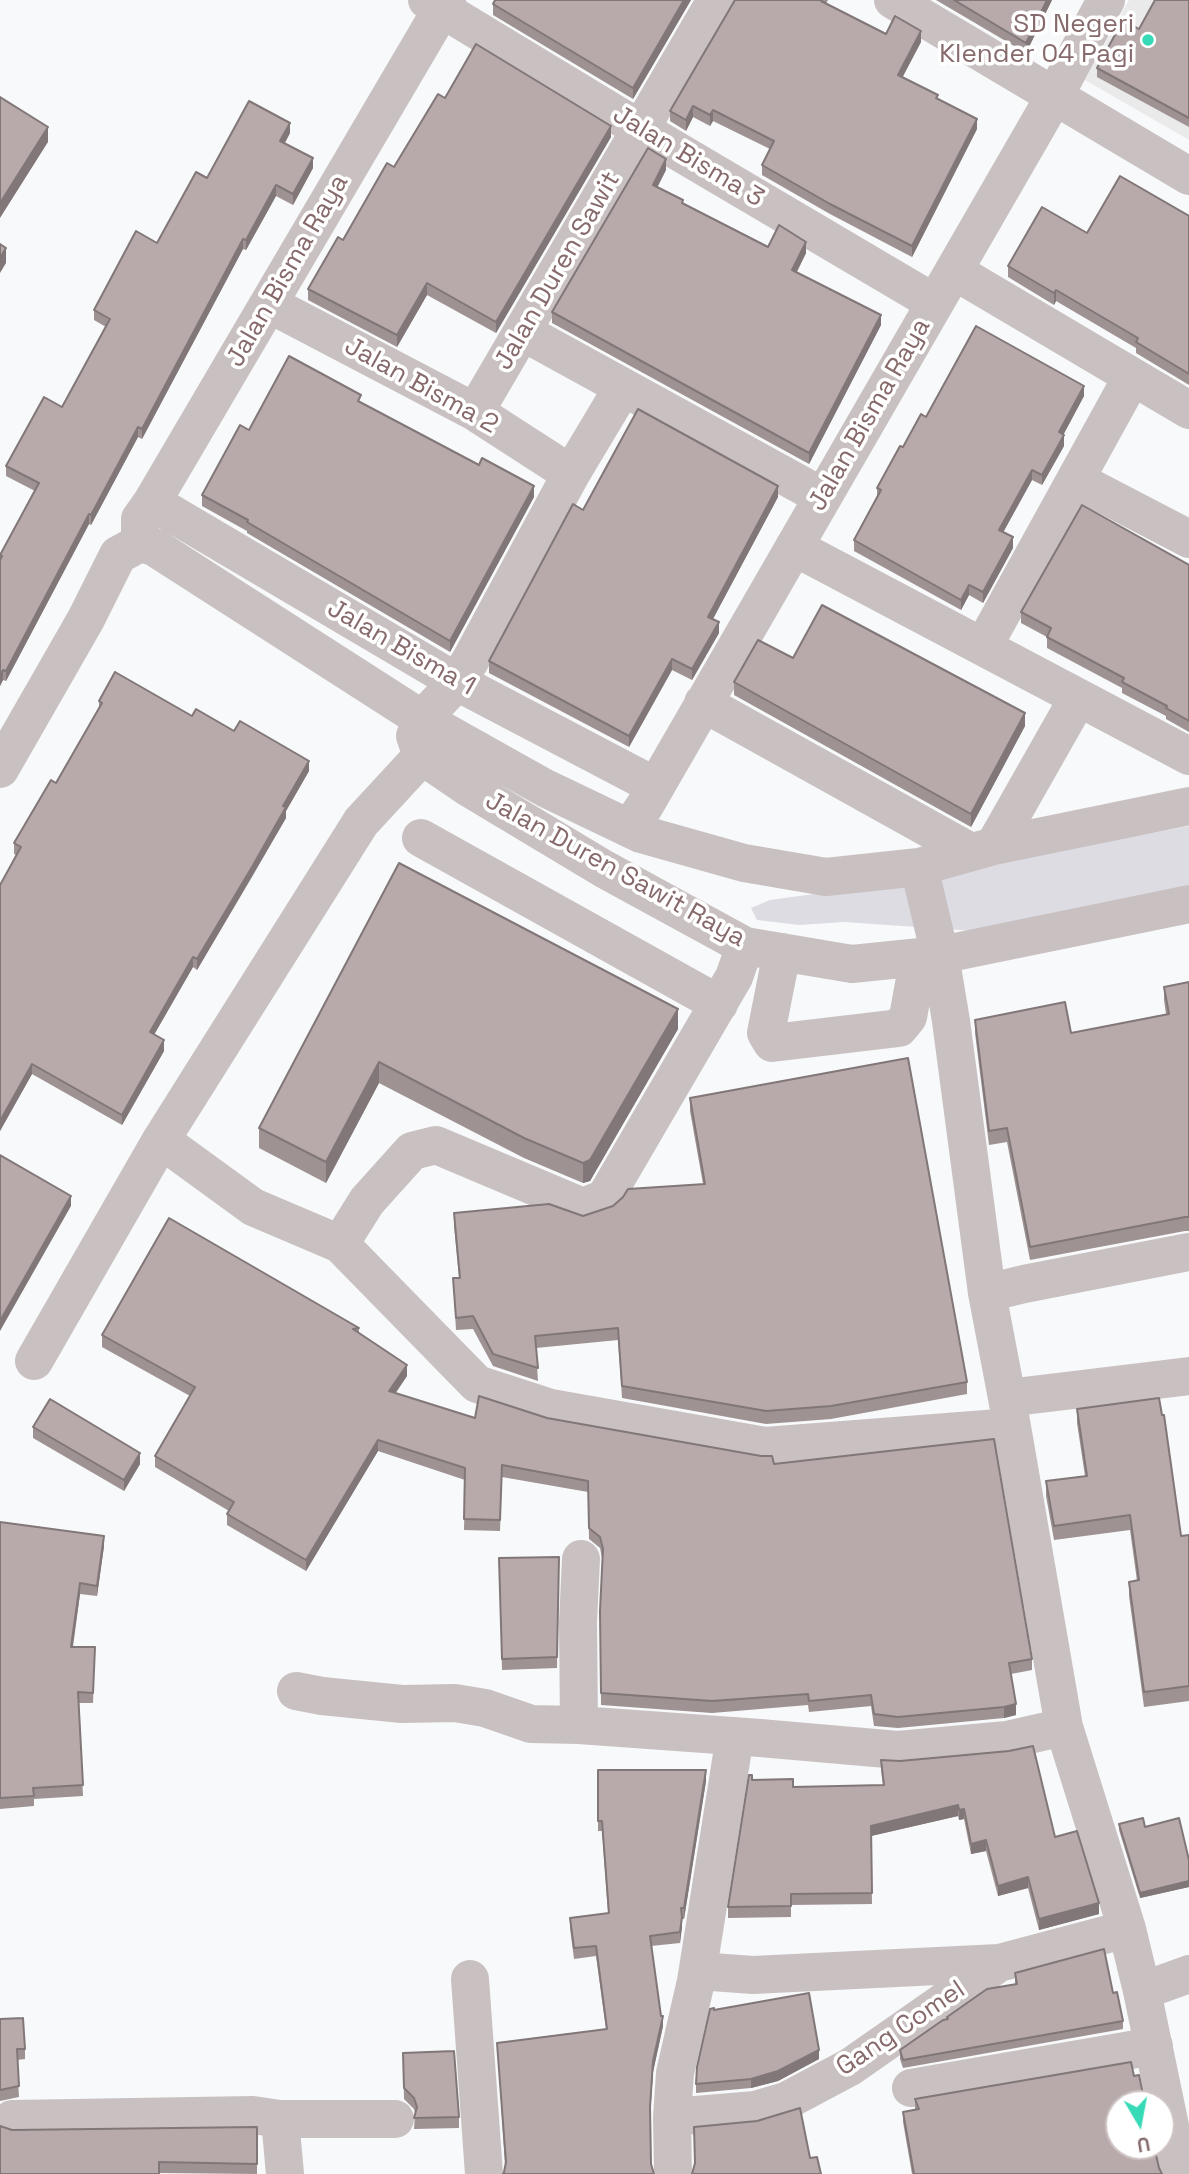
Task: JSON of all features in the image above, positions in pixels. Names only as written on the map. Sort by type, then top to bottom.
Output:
[{"type":"street","name":"Jalan Duren Sawit","points":[[475,412],[716,0]]},
{"type":"street","points":[[893,0],[1189,176]]},
{"type":"street","name":"Jalan Bisma Raya","points":[[629,828],[644,807],[954,271],[1106,0]]},
{"type":"street","name":"Jalan Bisma 3","points":[[439,3],[640,129],[935,303]]},
{"type":"street","name":"Jalan Bisma Raya","points":[[140,543],[140,519],[269,304],[439,3]]},
{"type":"street","points":[[954,271],[1189,410]]},
{"type":"street","name":"Jalan Bisma 2","points":[[269,304],[475,412],[571,474]]},
{"type":"street","points":[[523,332],[823,497]]},
{"type":"street","points":[[983,647],[1132,377]]},
{"type":"street","points":[[34,1361],[162,1140],[361,822],[422,756],[415,736],[422,719],[457,682],[571,474],[623,387]]},
{"type":"street","points":[[1076,480],[1186,531]]},
{"type":"street","name":"Jalan Bisma 1","points":[[152,502],[457,682],[655,786]]},
{"type":"street","points":[[0,769],[86,619],[118,555],[140,543]]},
{"type":"street","name":"Jalan Duren Sawit Raya","points":[[140,543],[154,547],[422,719],[545,788],[641,834],[744,863],[827,877],[919,867],[982,849],[1189,806]]},
{"type":"street","points":[[793,547],[1189,756]]},
{"type":"street","points":[[703,703],[982,849],[1078,698]]},
{"type":"street","name":"Jalan Duren Sawit Raya","points":[[422,756],[469,788],[604,869],[764,949],[852,964],[929,956],[1189,904]]},
{"type":"street","points":[[421,838],[719,1004]]},
{"type":"street","points":[[919,867],[929,956],[953,1035],[986,1293],[1010,1413],[1064,1727],[1127,1929],[1180,2174]]},
{"type":"street","points":[[764,949],[766,1033],[772,1043],[899,1028],[908,1017],[929,956]]},
{"type":"street","points":[[340,1244],[367,1201],[412,1151],[436,1144],[583,1207],[605,1198],[734,977],[764,949]]},
{"type":"street","points":[[162,1140],[253,1207],[340,1244],[477,1384],[551,1408],[765,1446],[1010,1413],[1189,1376]]},
{"type":"street","points":[[986,1293],[1189,1252]]},
{"type":"street","points":[[579,1725],[578,1622],[581,1559]]},
{"type":"street","points":[[296,1691],[402,1704],[455,1703],[485,1708],[531,1724],[735,1736],[898,1750],[1007,1740],[1064,1727]]},
{"type":"street","points":[[673,2174],[672,2117],[675,2073],[698,1971],[735,1736]]},
{"type":"street","name":"Gang Comel","points":[[672,2117],[755,2110],[786,2101],[850,2067],[999,1963],[1127,1929]]},
{"type":"street","points":[[698,1971],[753,1975],[999,1963]]},
{"type":"street","points":[[1142,1991],[1189,1974]]},
{"type":"street","points":[[470,1979],[484,2174]]},
{"type":"street","points":[[911,2088],[1154,2046]]},
{"type":"street","points":[[12,2119],[253,2115],[280,2119],[396,2119]]},
{"type":"street","points":[[280,2119],[285,2174]]},
{"type":"shaded area","name":"SD Negeri Klender 04 Pagi","points":[[1129,0],[1189,0],[1189,140],[1085,80]]},
{"type":"shaded area","points":[[1189,826],[1189,894],[1004,933],[844,922],[799,925],[757,920],[751,908],[770,900],[836,891]]},
{"type":"building","points":[[495,0],[684,0],[633,88],[493,4]]},
{"type":"building","points":[[735,0],[822,0],[886,34],[895,16],[921,31],[898,75],[977,119],[912,246],[762,165],[774,141],[713,110],[710,115],[693,106],[686,120],[670,111]]},
{"type":"building","points":[[954,0],[1047,0],[1026,43]]},
{"type":"building","name":"SD Negeri Klender 04 Pagi","points":[[1155,0],[1189,0],[1189,118],[1097,68],[1123,20],[1139,29]]},
{"type":"building","points":[[476,44],[611,126],[496,322],[427,283],[397,335],[308,289],[338,237],[343,240],[387,163],[394,167],[438,94],[445,98]]},
{"type":"building","points":[[0,97],[48,127],[0,203]]},
{"type":"building","points":[[249,101],[290,123],[280,141],[313,158],[293,194],[276,185],[246,240],[243,239],[142,429],[138,427],[6,671],[3,670],[0,676],[0,555],[39,483],[6,466],[44,397],[62,407],[110,319],[94,310],[136,231],[157,243],[196,172],[207,178]]},
{"type":"building","points":[[648,148],[666,159],[653,185],[768,247],[779,225],[806,242],[792,270],[881,315],[809,453],[552,312]]},
{"type":"building","points":[[1120,176],[1189,216],[1189,374],[1136,342],[1138,338],[1056,290],[1054,293],[1008,266],[1042,207],[1087,233]]},
{"type":"building","points":[[0,244],[6,248],[0,258]]},
{"type":"building","points":[[976,326],[1084,386],[1059,432],[1064,435],[1042,475],[1032,470],[999,530],[1013,537],[983,592],[969,585],[961,600],[854,540],[881,490],[877,488],[900,446],[903,447],[921,414],[926,417]]},
{"type":"building","points":[[289,356],[361,395],[358,401],[479,465],[482,458],[534,486],[450,641],[202,495],[240,425],[249,430]]},
{"type":"building","points":[[638,409],[778,486],[708,617],[719,622],[692,669],[672,659],[629,736],[489,661],[573,504],[583,510]]},
{"type":"building","points":[[1082,505],[1189,565],[1189,721],[1122,682],[1124,678],[1047,637],[1051,628],[1021,612]]},
{"type":"building","points":[[822,605],[1025,713],[971,814],[734,682],[758,640],[793,658]]},
{"type":"building","points":[[115,672],[192,716],[196,709],[234,731],[240,721],[309,761],[252,867],[197,959],[193,957],[150,1032],[164,1040],[122,1115],[32,1064],[0,1121],[0,885],[21,847],[14,843],[51,780],[56,783],[102,703],[99,701]]},
{"type":"building","points":[[399,863],[678,1009],[590,1160],[583,1163],[524,1138],[379,1062],[326,1162],[259,1128]]},
{"type":"building","points":[[1189,982],[1189,1217],[1030,1247],[1007,1128],[989,1131],[975,1020],[1065,1002],[1071,1033],[1169,1014],[1164,987]]},
{"type":"building","points":[[908,1058],[967,1382],[831,1406],[766,1411],[622,1386],[618,1328],[535,1336],[538,1368],[493,1354],[473,1316],[456,1318],[453,1278],[460,1278],[454,1213],[549,1204],[583,1216],[613,1206],[628,1189],[705,1184],[690,1098]]},
{"type":"building","points":[[0,1155],[71,1196],[0,1321]]},
{"type":"building","points":[[169,1218],[359,1328],[353,1329],[407,1365],[389,1391],[475,1418],[479,1396],[547,1418],[772,1456],[774,1464],[994,1439],[1032,1659],[1009,1663],[1016,1704],[898,1717],[874,1714],[871,1695],[809,1701],[808,1694],[712,1701],[601,1693],[600,1611],[603,1549],[600,1537],[589,1528],[588,1481],[502,1465],[500,1520],[464,1519],[465,1468],[378,1440],[306,1560],[227,1514],[234,1502],[155,1456],[195,1387],[102,1335]]},
{"type":"building","points":[[1159,1398],[1164,1415],[1181,1536],[1189,1535],[1189,1686],[1144,1692],[1129,1582],[1139,1580],[1130,1515],[1054,1526],[1046,1481],[1087,1476],[1077,1409]]},
{"type":"building","points":[[50,1399],[140,1453],[124,1480],[33,1427]]},
{"type":"building","points":[[0,1522],[104,1536],[97,1586],[80,1583],[71,1647],[95,1647],[93,1693],[78,1692],[83,1785],[33,1788],[34,1796],[0,1798]]},
{"type":"building","points":[[559,1557],[557,1657],[502,1659],[499,1558]]},
{"type":"building","points":[[1033,1746],[1055,1837],[1077,1831],[1099,1903],[1039,1919],[1028,1877],[998,1886],[986,1840],[971,1844],[964,1809],[959,1810],[958,1805],[871,1826],[872,1893],[791,1894],[791,1906],[728,1907],[749,1775],[752,1775],[752,1780],[793,1779],[793,1787],[884,1785],[881,1760],[900,1761],[1009,1751]]},
{"type":"building","points":[[598,1770],[706,1770],[684,1908],[681,1908],[680,1932],[650,1936],[663,2016],[653,2061],[650,2107],[651,2164],[654,2174],[503,2174],[506,2162],[497,2043],[607,2029],[596,1946],[574,1948],[570,1918],[609,1913],[602,1821],[598,1821]]},
{"type":"building","points":[[1143,1818],[1145,1827],[1179,1818],[1189,1860],[1189,1881],[1140,1893],[1119,1824]]},
{"type":"building","points":[[1104,1949],[1113,1993],[1117,1992],[1123,2021],[903,2060],[900,2050],[948,2019],[947,2017],[987,1989],[1017,1984],[1015,1973]]},
{"type":"building","points":[[809,1993],[819,2050],[778,2071],[751,2079],[696,2084],[697,2067],[710,2009]]},
{"type":"building","points":[[23,2018],[25,2049],[17,2049],[19,2086],[0,2090],[0,2019]]},
{"type":"building","points":[[454,2051],[459,2117],[414,2118],[417,2107],[414,2098],[404,2088],[403,2053]]},
{"type":"building","points":[[1131,2062],[1134,2076],[1139,2075],[1142,2090],[1105,2090],[1105,2160],[1157,2160],[1162,2174],[914,2174],[903,2112],[919,2109],[915,2099]]},
{"type":"building","points":[[800,2108],[810,2158],[817,2157],[821,2174],[692,2174],[695,2163],[694,2127],[757,2121]]},
{"type":"building","points":[[0,2126],[12,2130],[257,2127],[257,2164],[159,2162],[159,2174],[0,2174]]},
{"type":"place","name":"SD Negeri Klender 04 Pagi","points":[[1148,40]]}]
